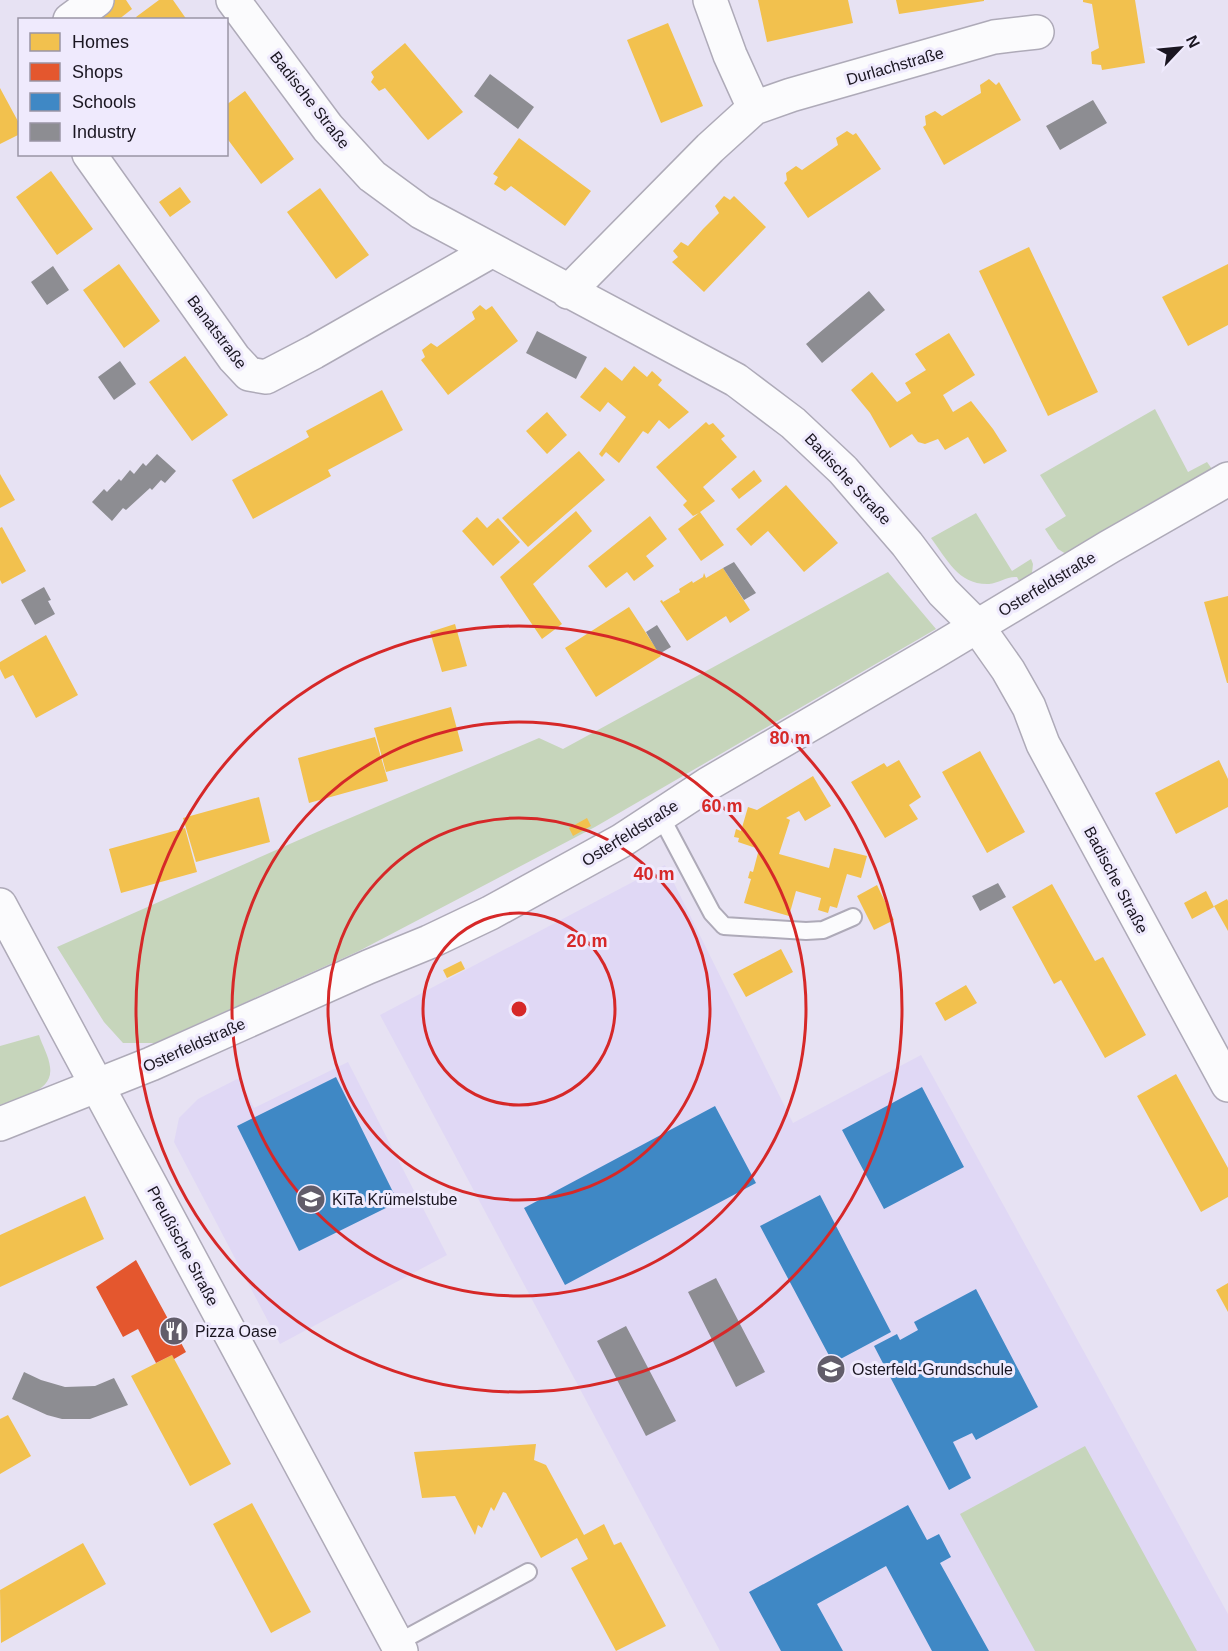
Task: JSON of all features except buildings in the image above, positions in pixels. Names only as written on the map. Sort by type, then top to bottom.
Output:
[{"type":"street","points":[[73,18],[97,0]]},
{"type":"street","name":"Badische Straße","points":[[233,0],[328,128],[372,176],[421,212],[736,381],[794,423],[843,470],[907,544],[943,592],[977,626],[1008,670],[1029,707],[1043,744],[1228,1085]]},
{"type":"street","points":[[710,0],[730,55],[754,108]]},
{"type":"street","name":"Durlachstraße","points":[[568,292],[710,148],[754,108],[791,95],[994,37],[1037,32]]},
{"type":"street","name":"Banatstraße","points":[[89,156],[234,358],[249,374],[266,377],[491,251]]},
{"type":"street","name":"Osterfeldstraße","points":[[0,1124],[97,1087],[464,926],[580,865],[621,841],[691,794],[1228,479]]},
{"type":"street","name":"Preußische Straße","points":[[0,905],[399,1647]]},
{"type":"lane","points":[[660,815],[712,913],[724,926],[823,930],[853,917]]},
{"type":"lane","points":[[399,1647],[528,1572]]},
{"type":"shaded area","name":"Osterfeld-Grundschule","points":[[665,865],[793,1123],[921,1055],[1228,1614],[1228,1651],[720,1651],[380,1015]]},
{"type":"shaded area","name":"KiTa Krümelstube","points":[[348,1062],[447,1255],[280,1344],[174,1142],[179,1118],[198,1099],[239,1078],[254,1108]]},
{"type":"green space","points":[[1155,409],[1188,472],[1207,462],[1212,469],[1136,511],[1066,554],[1058,549],[1045,529],[1066,516],[1040,475]]},
{"type":"green space","points":[[976,513],[1012,571],[1031,559],[1032,573],[1019,581],[1017,577],[1013,577],[989,584],[969,580],[954,569],[931,538]]},
{"type":"green space","points":[[888,572],[936,629],[595,827],[359,951],[155,1043],[123,1043],[104,1022],[57,947],[317,832],[539,738],[563,749]]},
{"type":"green space","points":[[39,1035],[47,1055],[50,1076],[41,1088],[33,1093],[0,1105],[0,1046]]},
{"type":"green space","points":[[1085,1446],[1197,1651],[1035,1651],[960,1514]]},
{"type":"place","name":"KiTa Krümelstube","points":[[311,1199]]},
{"type":"place","name":"Pizza Oase","points":[[174,1331]]},
{"type":"place","name":"Osterfeld-Grundschule","points":[[831,1369]]}]
